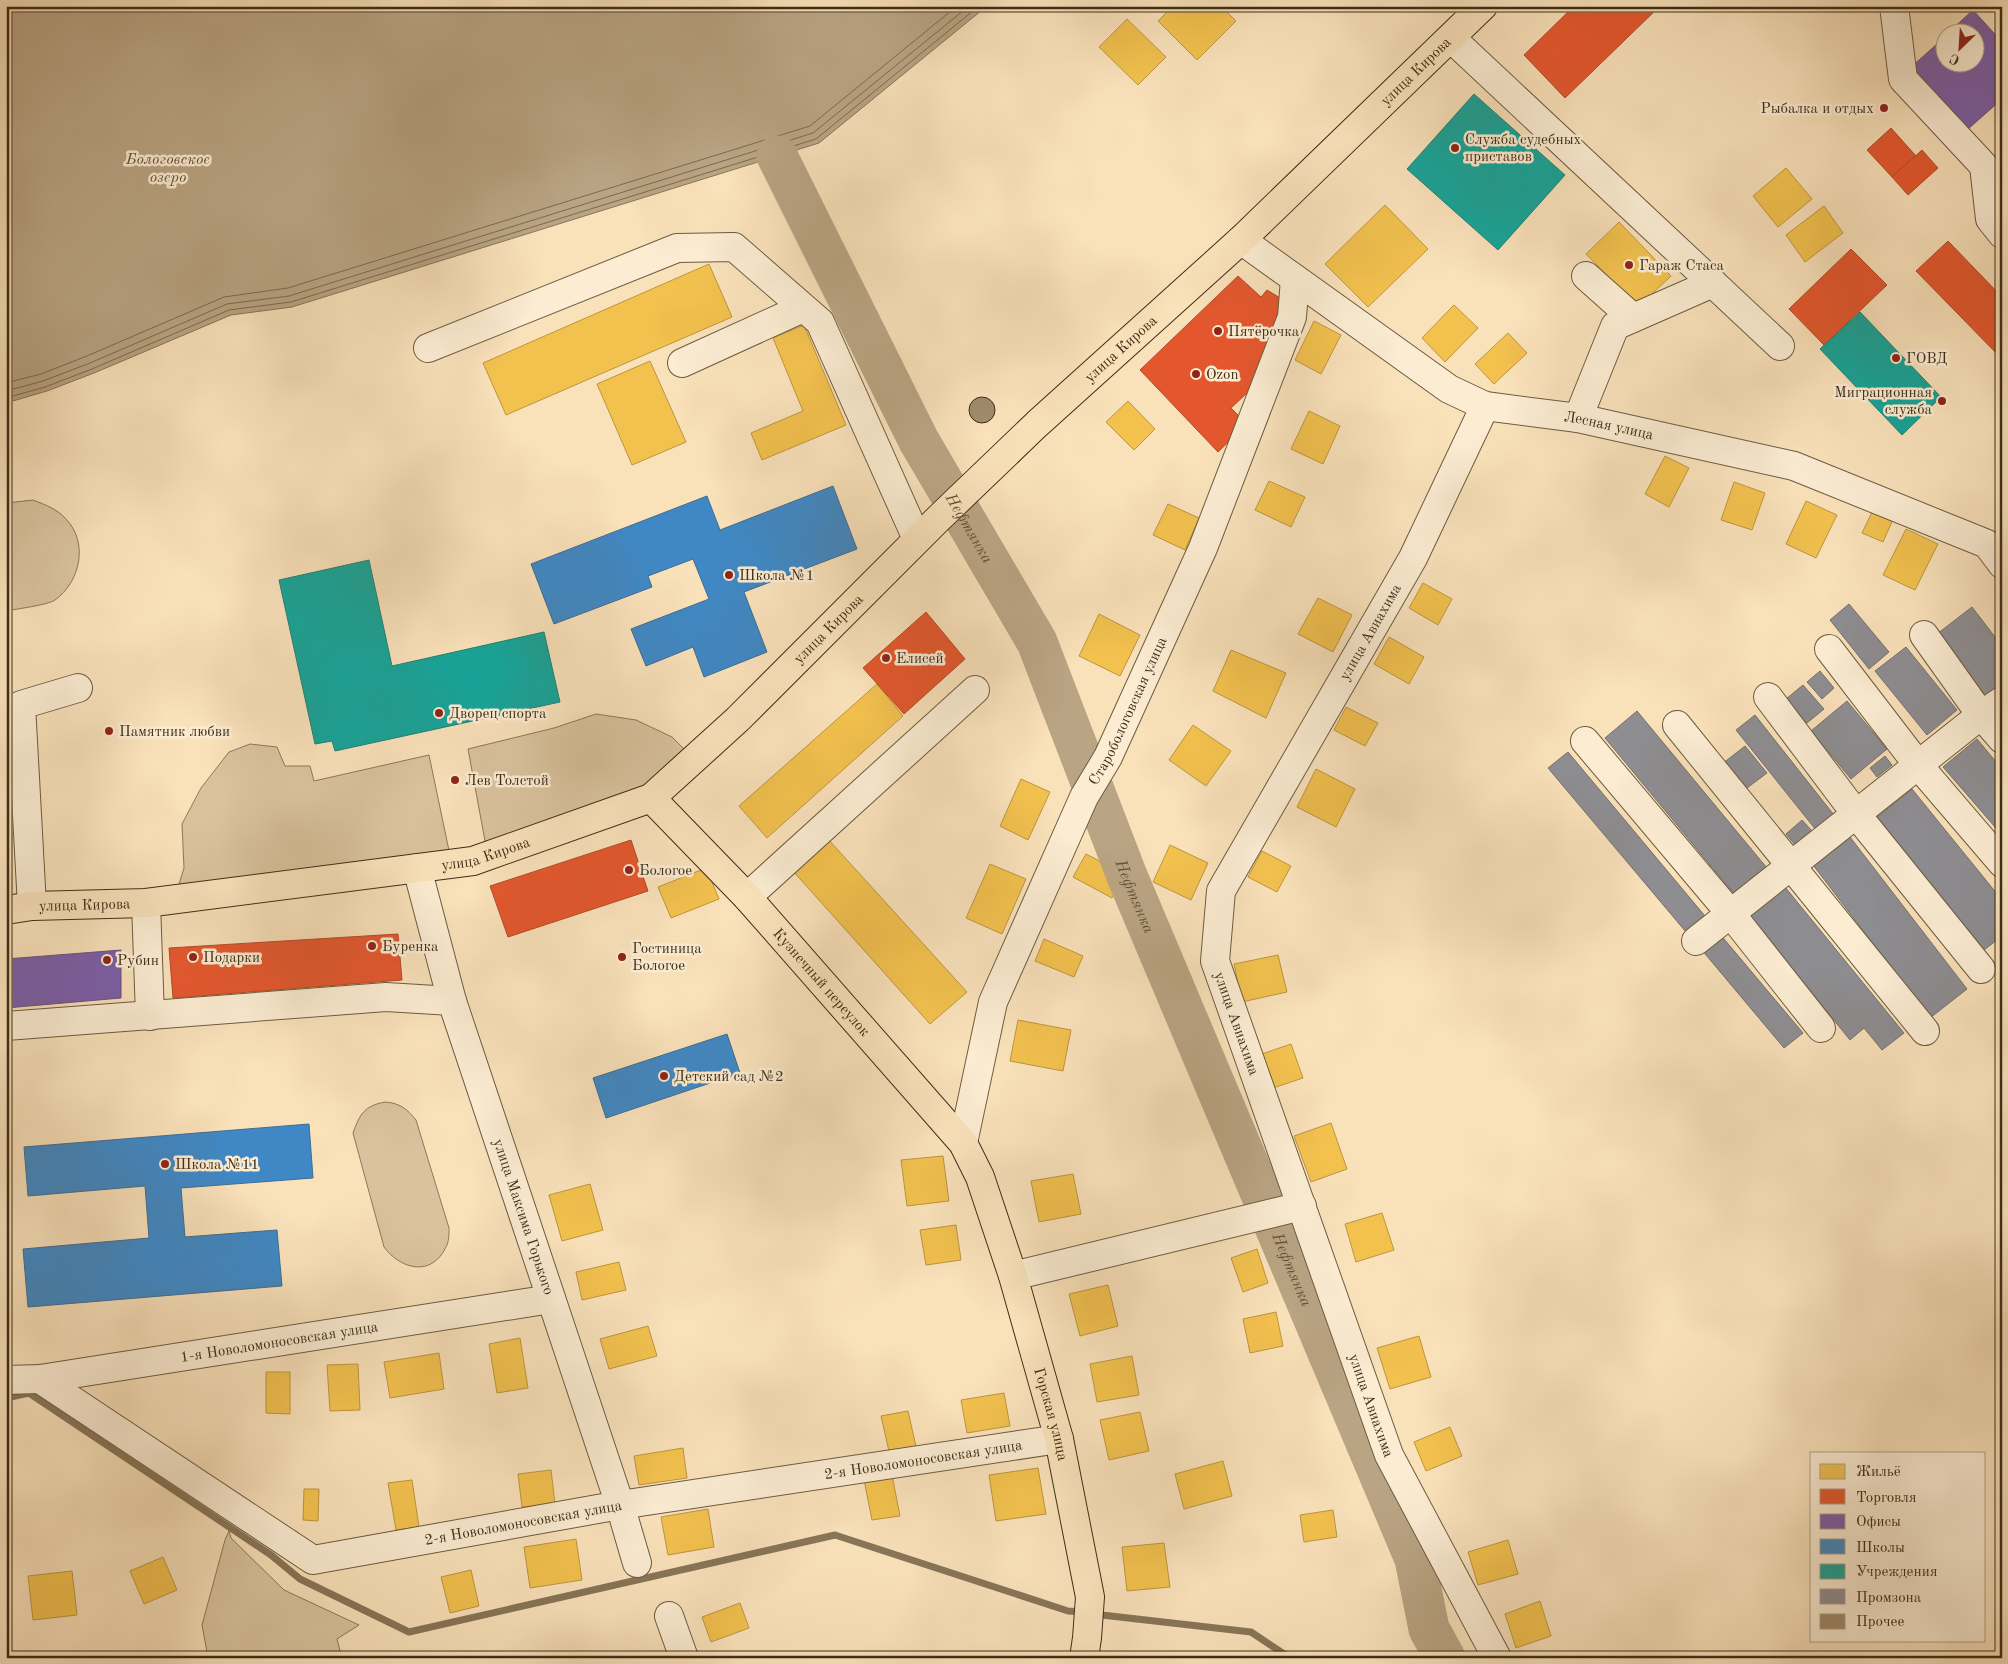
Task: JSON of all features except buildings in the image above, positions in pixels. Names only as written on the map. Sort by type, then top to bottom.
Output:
[{"type":"main road","name":"улица Кирова","points":[[19,908],[146,903],[473,861],[651,798],[738,719],[917,539],[1017,443],[1241,240],[1483,6]]},
{"type":"main road","name":"Кузнечный переулок","points":[[651,798],[748,897],[963,1143],[980,1177]]},
{"type":"main road","name":"Горская улица","points":[[980,1177],[1013,1276],[1059,1439],[1090,1597],[1085,1648]]},
{"type":"street","points":[[1894,6],[1903,79],[1984,166],[1990,219],[2002,234]]},
{"type":"street","points":[[1451,38],[1780,346]]},
{"type":"street","name":"Лесная улица","points":[[1241,240],[1449,389],[1485,406],[1578,418],[1794,466],[1997,551]]},
{"type":"street","points":[[428,348],[677,248],[734,247],[820,322],[917,539]]},
{"type":"street","points":[[1586,276],[1633,318]]},
{"type":"street","name":"Старобологовская улица","points":[[963,1143],[993,1002],[1084,797],[1108,757],[1203,548],[1292,317],[1295,279]]},
{"type":"street","points":[[1578,418],[1614,326],[1713,284]]},
{"type":"street","points":[[682,363],[803,308]]},
{"type":"street","name":"улица Авиахима","points":[[1485,406],[1413,558],[1221,892],[1215,961],[1389,1455],[1497,1658]]},
{"type":"street","points":[[1924,635],[1991,708],[2002,739]]},
{"type":"street","points":[[1829,649],[1918,765],[2002,863]]},
{"type":"street","points":[[19,908],[13,705],[78,688]]},
{"type":"street","points":[[748,897],[975,690]]},
{"type":"street","points":[[1768,697],[1856,814],[1981,968]]},
{"type":"street","points":[[1696,941],[1991,708]]},
{"type":"street","points":[[1677,725],[1925,1031]]},
{"type":"street","points":[[1584,741],[1730,914],[1821,1028]]},
{"type":"street","name":"улица Максима Горького","points":[[417,868],[452,1001],[620,1505],[637,1564]]},
{"type":"street","points":[[146,903],[150,1016]]},
{"type":"street","points":[[6,1026],[386,997],[452,1001]]},
{"type":"street","points":[[1013,1276],[1302,1206]]},
{"type":"street","name":"1-я Новоломоносовская улица","points":[[6,1380],[40,1379],[551,1299]]},
{"type":"street","name":"2-я Новоломоносовская улица","points":[[40,1379],[313,1560],[620,1505],[1059,1439]]},
{"type":"street","points":[[670,1616],[684,1658]]},
{"type":"shaded area","points":[[33,500],[59,513],[73,529],[78,539],[79,550],[76,573],[64,592],[55,600],[6,611],[6,503]]},
{"type":"shaded area","points":[[596,714],[636,720],[672,737],[686,751],[653,779],[613,805],[488,857],[468,749],[554,728]]},
{"type":"shaded area","points":[[250,744],[277,747],[285,766],[310,766],[314,781],[429,755],[452,865],[176,894],[184,868],[182,824],[201,788],[229,752]]},
{"type":"shaded area","points":[[385,1102],[403,1107],[416,1120],[449,1228],[448,1243],[440,1257],[433,1263],[425,1266],[407,1265],[391,1255],[384,1247],[353,1133],[358,1121],[367,1109]]},
{"type":"shaded area","points":[[229,1531],[231,1538],[284,1590],[359,1625],[337,1639],[342,1658],[217,1658],[207,1652],[202,1625]]},
{"type":"water","name":"Бологовское озеро","points":[[6,6],[987,6],[819,143],[292,307],[231,315],[94,373],[47,391],[6,403]]},
{"type":"waterway","name":"Нефтянка","points":[[777,156],[919,441],[1037,642],[1127,876],[1415,1559],[1429,1629],[1445,1658]]},
{"type":"waterway","points":[[6,1398],[29,1393],[271,1555],[300,1579],[409,1632],[835,1535],[1068,1611],[1083,1612]]},
{"type":"waterway","points":[[1093,1614],[1251,1632],[1290,1658]]},
{"type":"place","name":"Рыбалка и отдых","points":[[1884,108]]},
{"type":"place","name":"Служба судебных приставов","points":[[1455,148]]},
{"type":"place","name":"Гараж Стаса","points":[[1629,265]]},
{"type":"place","name":"Пятёрочка","points":[[1218,331]]},
{"type":"place","name":"ГОВД","points":[[1896,358]]},
{"type":"place","name":"Ozon","points":[[1196,374]]},
{"type":"place","name":"Миграционная служба","points":[[1942,401]]},
{"type":"place","name":"Школа №1","points":[[729,575]]},
{"type":"place","name":"Елисей","points":[[886,658]]},
{"type":"place","name":"Дворец спорта","points":[[439,713]]},
{"type":"place","name":"Памятник любви","points":[[109,731]]},
{"type":"place","name":"Лев Толстой","points":[[455,780]]},
{"type":"place","name":"Бологое","points":[[629,870]]},
{"type":"place","name":"Буренка","points":[[372,946]]},
{"type":"place","name":"Подарки","points":[[193,957]]},
{"type":"place","name":"Гостиница Бологое","points":[[622,957]]},
{"type":"place","name":"Рубин","points":[[107,960]]},
{"type":"place","name":"Детский сад №2","points":[[664,1076]]},
{"type":"place","name":"Школа №11","points":[[165,1164]]}]
